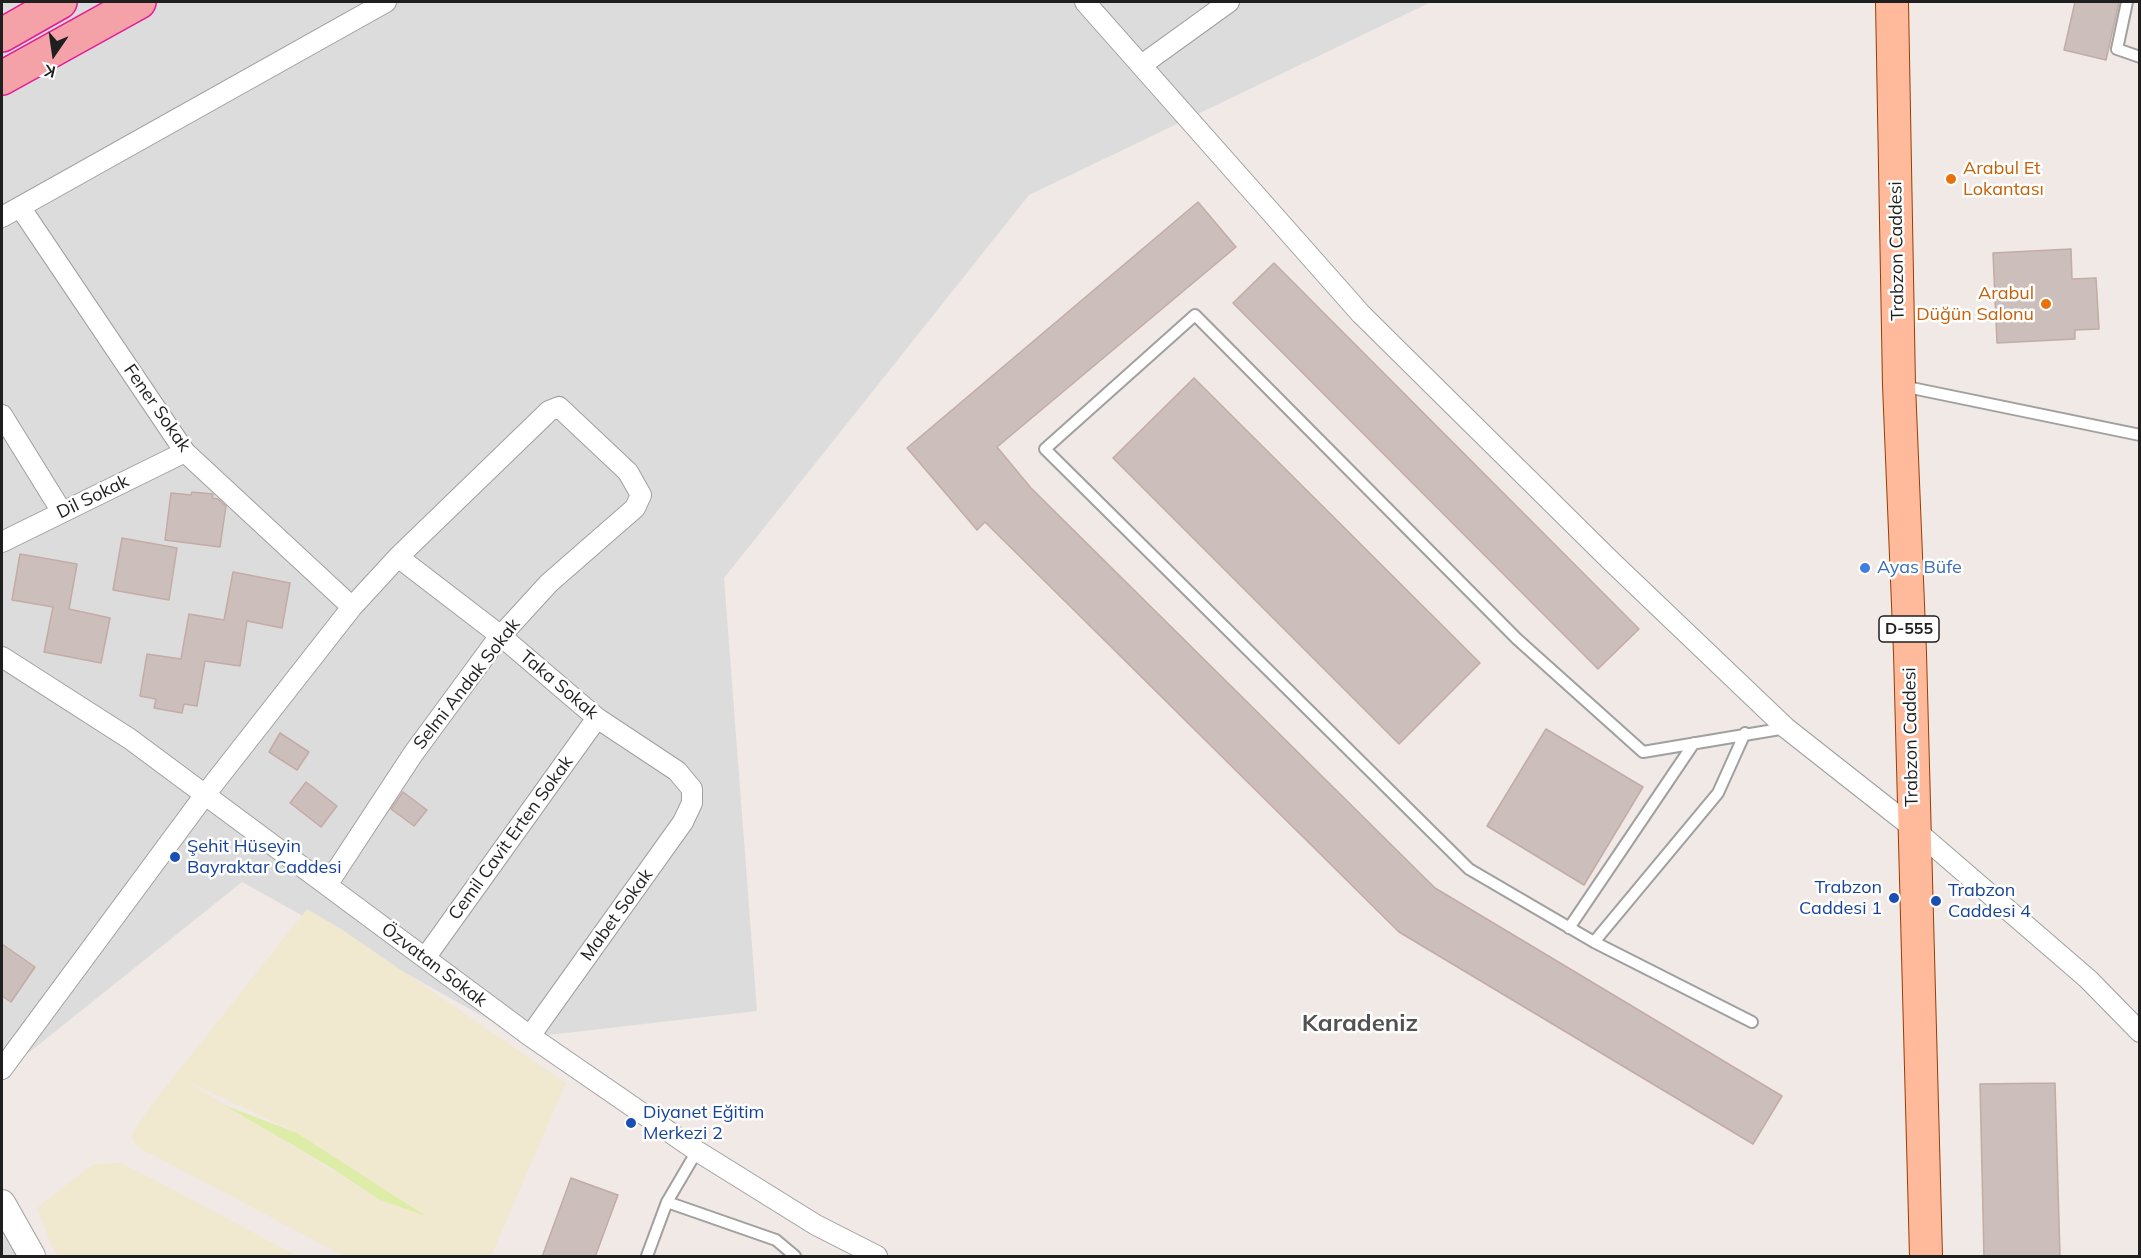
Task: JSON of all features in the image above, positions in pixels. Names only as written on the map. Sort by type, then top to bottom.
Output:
[{"type":"highway","points":[[2,35],[60,2]]},
{"type":"highway","points":[[2,78],[139,2]]},
{"type":"main road","name":"Trabzon Caddesi","points":[[1892,2],[1899,385],[1910,652],[1926,1257]]},
{"type":"street","points":[[2,217],[11,207],[386,2]]},
{"type":"street","points":[[1085,2],[1143,64],[1361,314],[1612,562],[1786,728],[1913,828],[2088,979],[2139,1032]]},
{"type":"street","points":[[1143,64],[1229,2]]},
{"type":"street","name":"Fener Sokak","points":[[11,207],[185,452],[352,607]]},
{"type":"street","name":"Selmi Andak Sokak","points":[[327,885],[413,754],[501,636],[549,583],[635,508],[641,495],[628,472],[559,406],[549,411],[398,556]]},
{"type":"street","points":[[2,415],[62,512]]},
{"type":"street","name":"Dil Sokak","points":[[2,542],[185,452]]},
{"type":"street","points":[[2,1069],[204,796],[352,607],[398,556]]},
{"type":"street","name":"Taka Sokak","points":[[398,556],[501,636],[597,717],[677,771],[692,789]]},
{"type":"street","name":"Özvatan Sokak","points":[[2,657],[130,739],[530,1036],[697,1151],[816,1225],[877,1257]]},
{"type":"street","name":"Cemil Cavit Erten Sokak","points":[[424,958],[597,717]]},
{"type":"street","name":"Mabet Sokak","points":[[530,1036],[683,822],[692,803],[692,789]]},
{"type":"street","points":[[2,1203],[32,1257]]},
{"type":"lane","points":[[2127,2],[2117,50],[2139,57]]},
{"type":"lane","points":[[1752,1022],[1594,942],[1469,869],[1045,449],[1195,315],[1517,639],[1643,752],[1745,733],[1786,728]]},
{"type":"lane","points":[[1899,385],[2139,435]]},
{"type":"lane","points":[[1594,942],[1719,793],[1745,733]]},
{"type":"lane","points":[[1569,928],[1694,743]]},
{"type":"lane","points":[[647,1257],[667,1202],[697,1151]]},
{"type":"lane","points":[[667,1202],[776,1240],[795,1257]]},
{"type":"shaded area","points":[[2,2],[1431,2],[1029,195],[724,578],[757,1011],[522,1038],[242,882],[2,1074]]},
{"type":"shaded area","points":[[307,909],[341,929],[566,1083],[491,1256],[344,1256],[138,1147],[131,1136],[149,1108]],"holes":[[[183,1079],[297,1133],[423,1214],[380,1200]]]},
{"type":"shaded area","points":[[121,1163],[297,1256],[59,1256],[52,1247],[37,1208],[93,1164]]},
{"type":"shaded area","points":[[2,1207],[26,1256],[2,1256]]},
{"type":"green space","points":[[224,1105],[297,1133],[426,1216],[380,1200],[328,1166]]},
{"type":"building","points":[[2075,2],[2119,2],[2106,60],[2064,50]]},
{"type":"building","points":[[1198,202],[1236,247],[997,447],[1031,488],[1435,888],[1782,1096],[1753,1144],[1399,932],[985,522],[977,530],[907,448]]},
{"type":"building","name":"Arabul Düğün Salonu","points":[[2071,249],[2072,279],[2096,278],[2099,329],[2075,330],[2075,339],[1997,343],[1993,253]]},
{"type":"building","points":[[1274,263],[1639,629],[1598,669],[1233,303]]},
{"type":"building","points":[[1194,378],[1480,663],[1399,744],[1113,458]]},
{"type":"building","points":[[192,492],[213,494],[212,498],[218,499],[226,506],[220,547],[165,540],[171,493],[191,495]]},
{"type":"building","points":[[122,538],[177,548],[169,600],[113,590]]},
{"type":"building","points":[[20,554],[77,564],[69,609],[110,618],[101,663],[44,652],[53,607],[12,600]]},
{"type":"building","points":[[233,572],[290,583],[282,628],[247,621],[240,666],[205,661],[197,706],[184,704],[182,713],[154,708],[156,699],[140,696],[147,654],[181,659],[189,614],[224,620]]},
{"type":"building","points":[[1546,729],[1643,787],[1584,885],[1487,826]]},
{"type":"building","points":[[280,733],[309,752],[297,770],[269,752]]},
{"type":"building","points":[[306,782],[337,806],[321,827],[290,803]]},
{"type":"building","points":[[403,792],[427,810],[414,826],[391,809]]},
{"type":"building","points":[[2,944],[35,967],[11,1002],[2,996]]},
{"type":"building","points":[[2055,1083],[2060,1257],[1984,1257],[1980,1084]]},
{"type":"building","points":[[571,1178],[618,1195],[595,1257],[542,1257]]},
{"type":"place","name":"Arabul Et Lokantası","points":[[1951,179]]},
{"type":"place","name":"Arabul Düğün Salonu","points":[[2046,304]]},
{"type":"place","name":"Ayas Büfe","points":[[1865,568]]},
{"type":"place","name":"Şehit Hüseyin Bayraktar Caddesi","points":[[175,857]]},
{"type":"place","name":"Trabzon Caddesi 1","points":[[1894,898]]},
{"type":"place","name":"Trabzon Caddesi 4","points":[[1936,901]]},
{"type":"place","name":"Diyanet Eğitim Merkezi 2","points":[[631,1123]]},
{"type":"district","name":"Karadeniz","points":[[1360,1024]]}]
